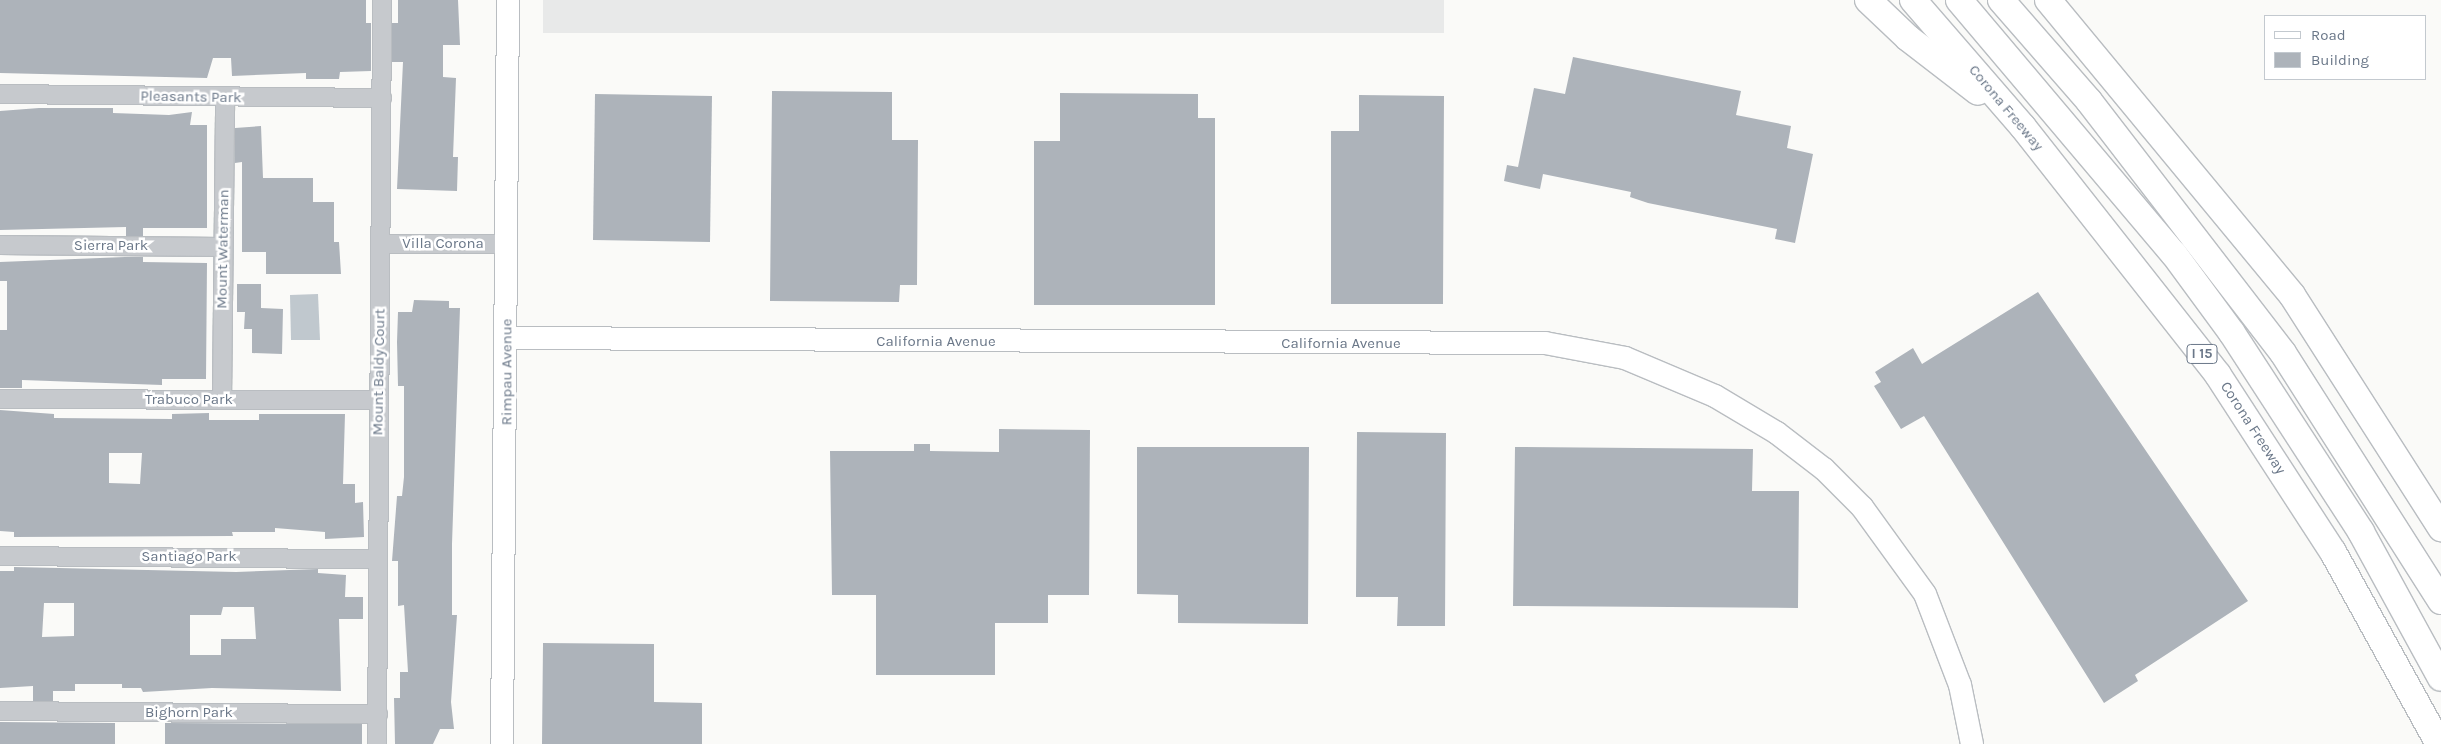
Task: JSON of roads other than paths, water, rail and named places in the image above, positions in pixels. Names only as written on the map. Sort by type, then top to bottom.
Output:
[{"type":"highway","points":[[1868,0],[1908,38],[2023,127]]},
{"type":"highway","name":"Corona Freeway","points":[[1913,0],[2023,127],[2218,375],[2333,552],[2439,744]]},
{"type":"highway","points":[[1959,0],[2162,239],[2232,333],[2361,532],[2441,678]]},
{"type":"highway","points":[[2002,0],[2089,101],[2283,354],[2441,601]]},
{"type":"highway","points":[[2048,0],[2292,296],[2441,528]]},
{"type":"highway","points":[[2404,611],[2441,716]]},
{"type":"main road","name":"Rimpau Avenue","points":[[502,744],[507,338],[508,0]]},
{"type":"main road","name":"California Avenue","points":[[507,338],[1545,344],[1625,358],[1714,396],[1777,433],[1824,469],[1862,507],[1925,594],[1960,685],[1972,744]]},
{"type":"street","name":"Mount Baldy Court","points":[[377,744],[382,0]]},
{"type":"street","name":"Pleasants Park","points":[[0,94],[225,98],[382,98]]},
{"type":"street","name":"Mount Waterman","points":[[222,400],[222,246],[225,98]]},
{"type":"street","name":"Villa Corona","points":[[381,244],[506,244]]},
{"type":"street","name":"Sierra Park","points":[[0,245],[222,246]]},
{"type":"street","name":"Trabuco Park","points":[[0,399],[379,400]]},
{"type":"street","name":"Santiago Park","points":[[0,556],[378,559]]},
{"type":"street","name":"Bighorn Park","points":[[0,711],[378,714]]}]
